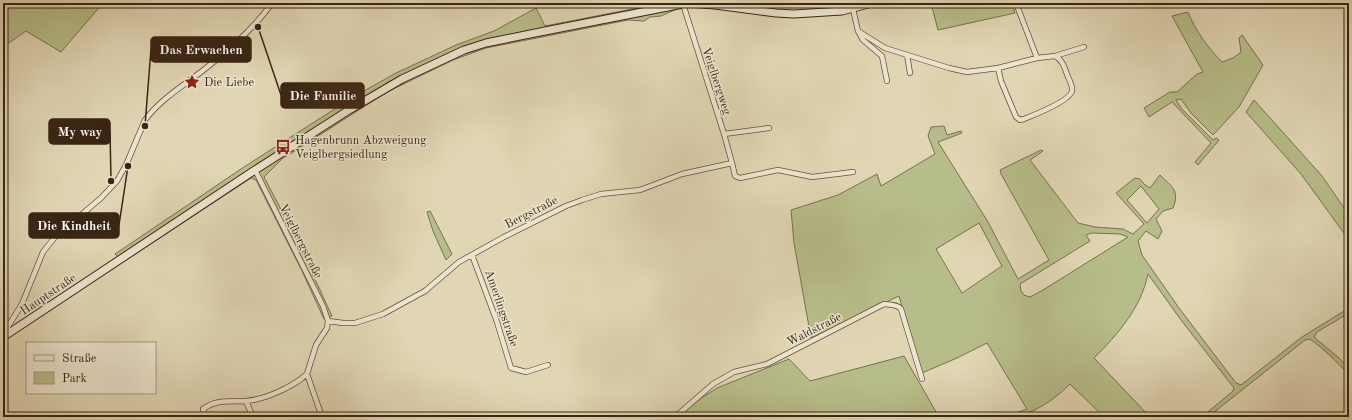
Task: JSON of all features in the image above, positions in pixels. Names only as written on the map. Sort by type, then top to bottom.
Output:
[{"type":"main road","name":"Hauptstraße","points":[[4,337],[255,170],[376,94],[421,70],[464,50],[537,32],[686,4],[715,4],[776,13],[794,14],[827,13],[853,9],[872,3]]},
{"type":"street","points":[[4,337],[4,333],[26,296],[43,252],[55,237],[101,198],[117,181],[126,165],[145,120],[162,101],[228,50],[251,28],[272,3]]},
{"type":"street","points":[[1016,3],[1037,58]]},
{"type":"street","name":"Veiglbergweg","points":[[686,4],[732,163]]},
{"type":"street","points":[[853,9],[858,31],[862,40],[882,56],[887,81]]},
{"type":"street","points":[[858,31],[882,47],[951,68],[971,72],[998,68],[1037,58],[1055,56],[1084,47]]},
{"type":"street","points":[[907,55],[910,73]]},
{"type":"street","points":[[998,68],[1001,81],[1016,117],[1023,120],[1066,99],[1071,94],[1072,88],[1063,64],[1055,56]]},
{"type":"street","points":[[724,134],[769,128]]},
{"type":"street","points":[[732,163],[735,176],[740,178],[776,170],[812,177],[853,172]]},
{"type":"street","name":"Bergstraße","points":[[328,321],[343,324],[355,323],[383,314],[421,293],[453,266],[472,255],[562,208],[582,200],[601,194],[640,190],[690,171],[732,163]]},
{"type":"street","name":"Veiglbergstraße","points":[[255,170],[323,306],[328,321]]},
{"type":"street","name":"Amerlingstraße","points":[[472,255],[497,322],[511,368],[526,372],[548,365]]},
{"type":"street","name":"Waldstraße","points":[[675,417],[713,384],[734,372],[767,364],[884,304],[899,306],[901,309],[922,379]]},
{"type":"street","points":[[205,417],[203,409],[211,404],[230,401],[246,401],[275,393],[301,379],[307,374],[316,345],[327,328],[328,321]]},
{"type":"street","points":[[307,374],[322,417]]},
{"type":"street","points":[[246,401],[253,417]]},
{"type":"green space","points":[[3,3],[103,3],[61,52],[26,31],[3,47]]},
{"type":"green space","points":[[663,3],[683,3],[685,9],[679,8],[661,16],[650,17],[644,21],[628,20],[486,48],[453,60],[387,92],[283,158],[264,177],[296,238],[332,316],[324,319],[302,271],[256,180],[251,178],[123,262],[115,254],[244,167],[355,96],[396,73],[456,45],[494,31],[536,8],[545,26]]},
{"type":"green space","points":[[931,3],[1012,3],[1015,13],[938,30]]},
{"type":"green space","points":[[1188,12],[1202,38],[1222,62],[1233,58],[1241,52],[1239,38],[1242,35],[1263,65],[1239,107],[1213,135],[1191,113],[1181,99],[1176,100],[1181,108],[1213,140],[1216,138],[1219,140],[1198,165],[1195,162],[1211,143],[1172,102],[1149,117],[1144,108],[1170,92],[1177,92],[1197,74],[1203,72],[1172,16]]},
{"type":"green space","points":[[1254,100],[1322,176],[1349,215],[1349,240],[1301,174],[1246,112]]},
{"type":"green space","points":[[944,126],[947,135],[961,131],[962,133],[938,142],[988,222],[1018,279],[1049,260],[1000,170],[1041,150],[1043,151],[1030,160],[1078,223],[1095,227],[1123,229],[1133,234],[1144,224],[1116,193],[1135,178],[1140,179],[1150,188],[1160,175],[1174,189],[1176,197],[1175,202],[1173,208],[1163,211],[1156,219],[1162,231],[1158,239],[1146,231],[1138,241],[1142,255],[1179,308],[1236,383],[1241,385],[1302,337],[1349,308],[1349,313],[1317,332],[1314,337],[1349,368],[1349,375],[1310,339],[1305,340],[1208,417],[1202,417],[1233,391],[1234,388],[1181,320],[1148,274],[1140,298],[1127,320],[1112,340],[1094,358],[1150,417],[1104,417],[1070,384],[1049,402],[1040,407],[1023,414],[1005,417],[1027,409],[987,343],[922,373],[899,296],[811,338],[794,243],[791,210],[838,195],[877,174],[881,186],[935,154],[928,136],[931,127]],"holes":[[[1141,186],[1159,209],[1147,223],[1127,200]],[[979,223],[1002,266],[962,293],[936,249]],[[1092,233],[1120,234],[1128,237],[1043,290],[1030,297],[1024,295],[1021,291],[1020,284],[1090,241],[1086,235]]]},
{"type":"green space","points":[[430,211],[452,254],[446,260],[433,231],[427,212]]},
{"type":"green space","points":[[904,356],[939,417],[672,417],[717,388],[789,359],[810,381]]},
{"type":"place","name":"Die Familie","points":[[258,27]]},
{"type":"place","name":"Die Liebe","points":[[192,82]]},
{"type":"place","name":"Das Erwachen","points":[[145,126]]},
{"type":"place","name":"Hagenbrunn Abzweigung Veiglbergsiedlung","points":[[283,147]]},
{"type":"place","name":"Die Kindheit","points":[[128,166]]},
{"type":"place","name":"My way","points":[[111,181]]}]
